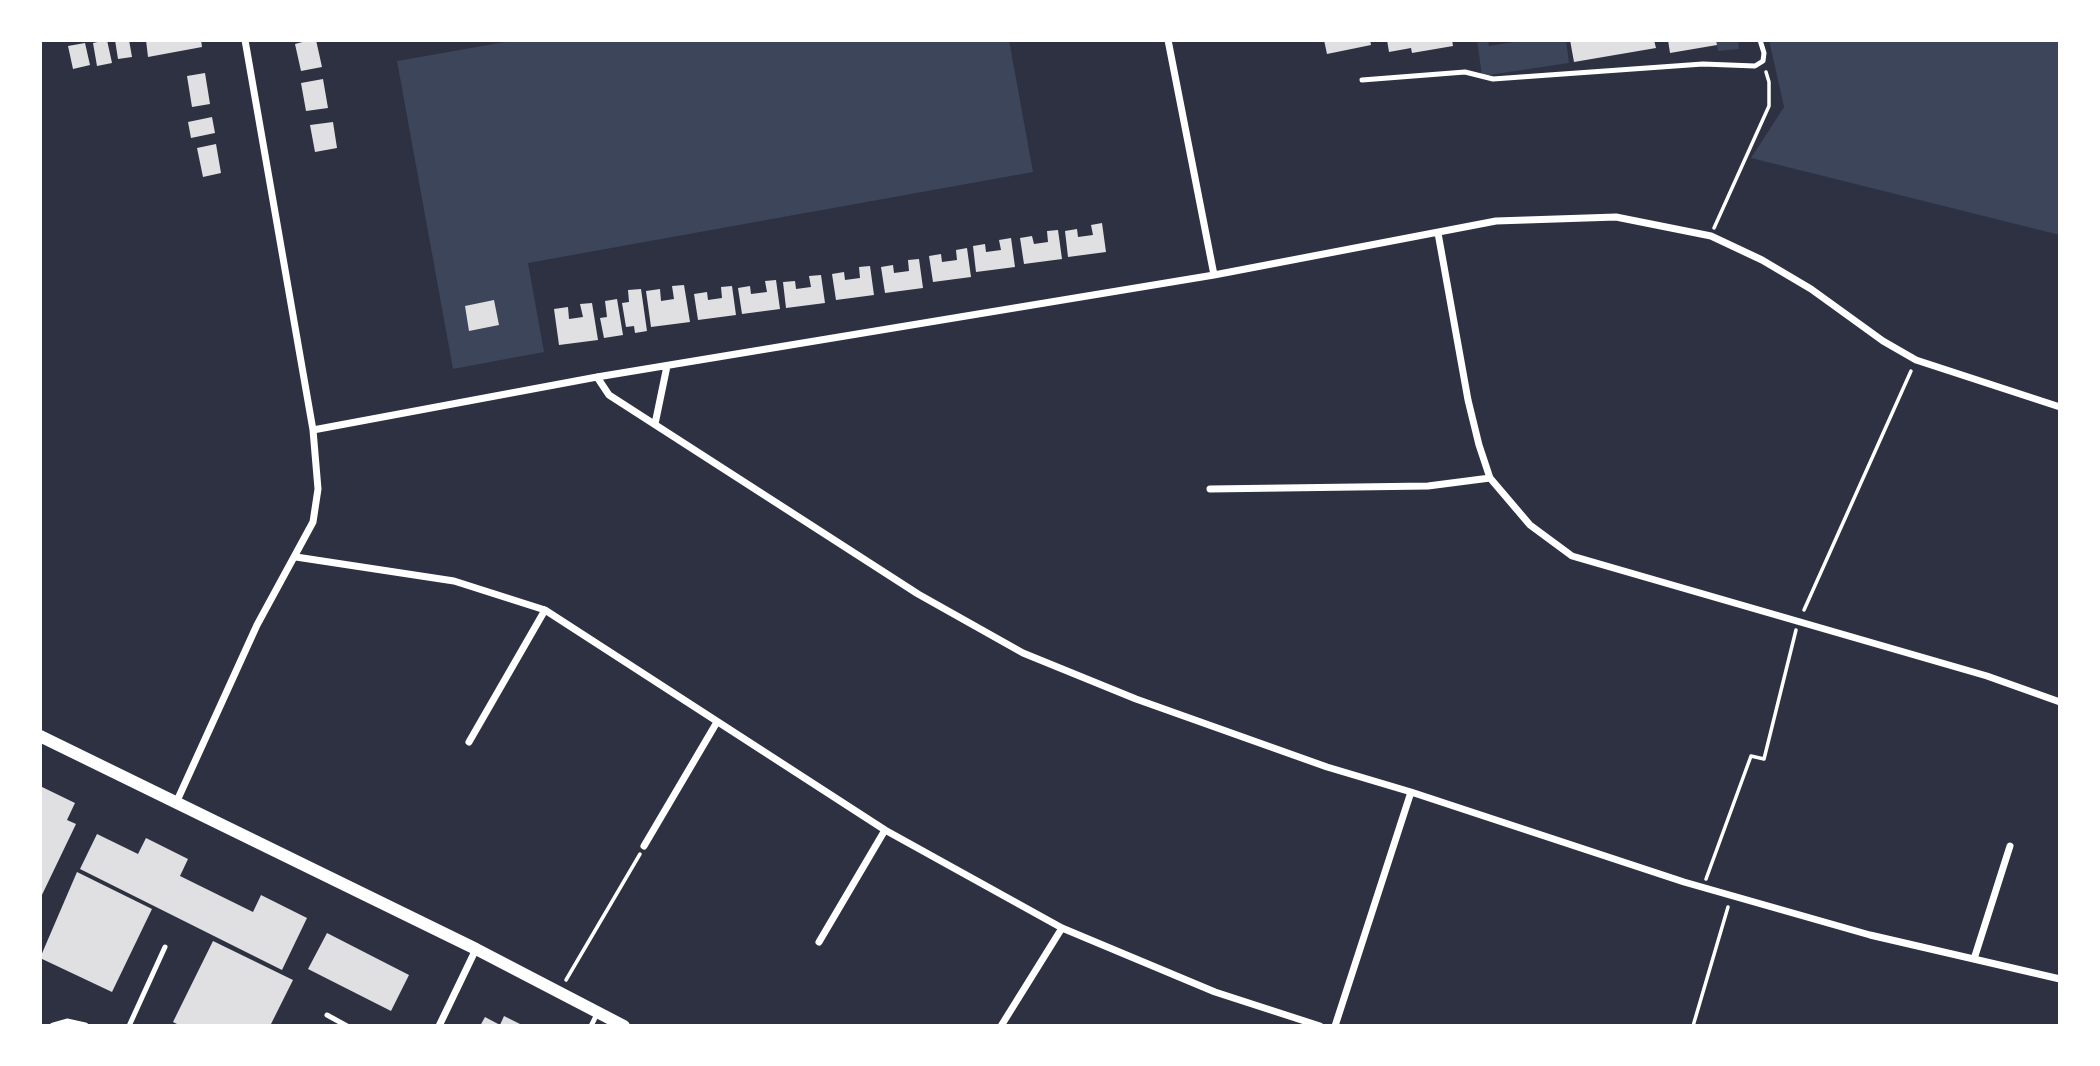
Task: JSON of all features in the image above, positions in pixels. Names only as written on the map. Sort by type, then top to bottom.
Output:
[{"type":"street","points":[[176,803],[257,625],[313,522],[318,489],[313,430],[244,40]]},
{"type":"street","points":[[1168,40],[1214,275]]},
{"type":"street","points":[[313,430],[597,377],[1214,275],[1496,221],[1616,217],[1711,236],[1762,260],[1811,289],[1883,341],[1916,360],[2060,407]]},
{"type":"street","points":[[1438,233],[1468,400],[1479,445],[1490,478],[1530,525],[1572,556],[1987,676],[2060,702]]},
{"type":"street","points":[[655,424],[667,366]]},
{"type":"street","points":[[597,377],[609,395],[918,594],[1023,653],[1136,699],[1327,767],[1731,895],[1870,935],[2060,979]]},
{"type":"street","points":[[1210,489],[1428,486],[1490,478]]},
{"type":"street","points":[[296,557],[454,581],[545,610],[885,830],[1062,928],[1215,992],[1320,1026]]},
{"type":"street","points":[[469,742],[545,610]]},
{"type":"street","points":[[644,846],[717,722]]},
{"type":"street","points":[[40,736],[476,949],[624,1026]]},
{"type":"street","points":[[1335,1026],[1411,792]]},
{"type":"street","points":[[819,942],[885,830]]},
{"type":"street","points":[[1974,959],[2010,846]]},
{"type":"street","points":[[1001,1026],[1062,928]]},
{"type":"street","points":[[439,1026],[476,949]]},
{"type":"street","points":[[53,1026],[67,1022],[85,1026]]},
{"type":"lane","points":[[1362,80],[1465,72],[1493,79],[1703,64],[1755,66],[1763,61],[1764,53],[1760,40]]},
{"type":"lane","points":[[129,1026],[165,947]]},
{"type":"lane","points":[[591,1026],[598,1012]]},
{"type":"lane","points":[[327,1015],[347,1026]]},
{"type":"path","points":[[1711,236],[1769,106],[1769,82],[1763,61]]},
{"type":"path","points":[[559,992],[644,846]]},
{"type":"path","points":[[1693,1026],[1731,895]]},
{"type":"shaded area","points":[[516,40],[1009,40],[1033,172],[528,263],[544,352],[453,369],[397,61]]},
{"type":"shaded area","points":[[1477,40],[1488,40],[1489,46],[1527,40],[1566,40],[1569,63],[1482,76]]},
{"type":"shaded area","points":[[1716,40],[1738,40],[1739,49],[1718,51]]},
{"type":"shaded area","points":[[1769,40],[2060,40],[2060,235],[1751,158],[1784,107]]},
{"type":"building","points":[[107,40],[112,63],[97,66],[93,43]]},
{"type":"building","points":[[115,40],[129,40],[132,57],[118,59]]},
{"type":"building","points":[[146,40],[201,40],[202,47],[148,57]]},
{"type":"building","points":[[316,40],[322,67],[301,71],[295,44]]},
{"type":"building","points":[[1324,40],[1370,40],[1371,45],[1327,54]]},
{"type":"building","points":[[1387,40],[1452,40],[1453,46],[1412,53],[1411,48],[1389,52]]},
{"type":"building","points":[[1570,40],[1654,40],[1656,48],[1574,62]]},
{"type":"building","points":[[1668,40],[1716,40],[1717,45],[1670,53]]},
{"type":"building","points":[[85,43],[90,65],[73,69],[68,46]]},
{"type":"building","points":[[205,73],[210,104],[192,107],[187,76]]},
{"type":"building","points":[[323,79],[328,108],[306,111],[301,83]]},
{"type":"building","points":[[212,117],[215,133],[191,138],[188,122]]},
{"type":"building","points":[[333,122],[337,148],[315,152],[310,125]]},
{"type":"building","points":[[216,144],[221,173],[203,177],[197,148]]},
{"type":"building","points":[[1102,223],[1106,252],[1068,257],[1065,231],[1077,229],[1078,237],[1093,235],[1091,225]]},
{"type":"building","points":[[1058,230],[1062,259],[1024,264],[1020,238],[1032,236],[1034,244],[1048,242],[1047,231]]},
{"type":"building","points":[[1011,238],[1015,267],[976,272],[973,246],[985,244],[986,252],[1001,250],[999,240]]},
{"type":"building","points":[[967,248],[971,277],[933,282],[929,256],[941,254],[942,262],[957,260],[956,250]]},
{"type":"building","points":[[919,259],[923,288],[885,293],[881,267],[893,265],[894,273],[909,271],[908,260]]},
{"type":"building","points":[[870,266],[874,295],[836,300],[832,274],[844,272],[845,280],[860,278],[859,267]]},
{"type":"building","points":[[821,275],[825,303],[786,308],[783,282],[795,281],[796,289],[811,287],[809,276]]},
{"type":"building","points":[[776,280],[780,309],[742,314],[738,288],[750,286],[751,294],[767,292],[765,281]]},
{"type":"building","points":[[684,285],[690,322],[651,327],[646,291],[660,289],[661,301],[674,299],[672,286]]},
{"type":"building","points":[[732,286],[736,315],[698,320],[694,294],[707,292],[708,300],[722,298],[721,287]]},
{"type":"building","points":[[641,289],[647,331],[635,333],[634,326],[626,327],[622,303],[629,302],[628,290]]},
{"type":"building","points":[[617,299],[623,335],[604,338],[600,318],[607,317],[605,301]]},
{"type":"building","points":[[494,300],[499,325],[469,331],[465,306]]},
{"type":"building","points":[[592,303],[598,340],[559,345],[554,309],[568,307],[569,319],[583,317],[580,304]]},
{"type":"building","points":[[40,786],[75,803],[67,820],[76,824],[40,899]]},
{"type":"building","points":[[97,834],[138,854],[146,838],[188,859],[180,876],[253,912],[261,895],[307,918],[282,970],[80,869]]},
{"type":"building","points":[[77,872],[152,909],[112,992],[40,958]]},
{"type":"building","points":[[327,933],[409,975],[391,1011],[308,969]]},
{"type":"building","points":[[213,941],[293,980],[270,1026],[181,1026],[173,1022]]},
{"type":"building","points":[[504,1016],[524,1026],[480,1026],[485,1017],[500,1025]]}]
